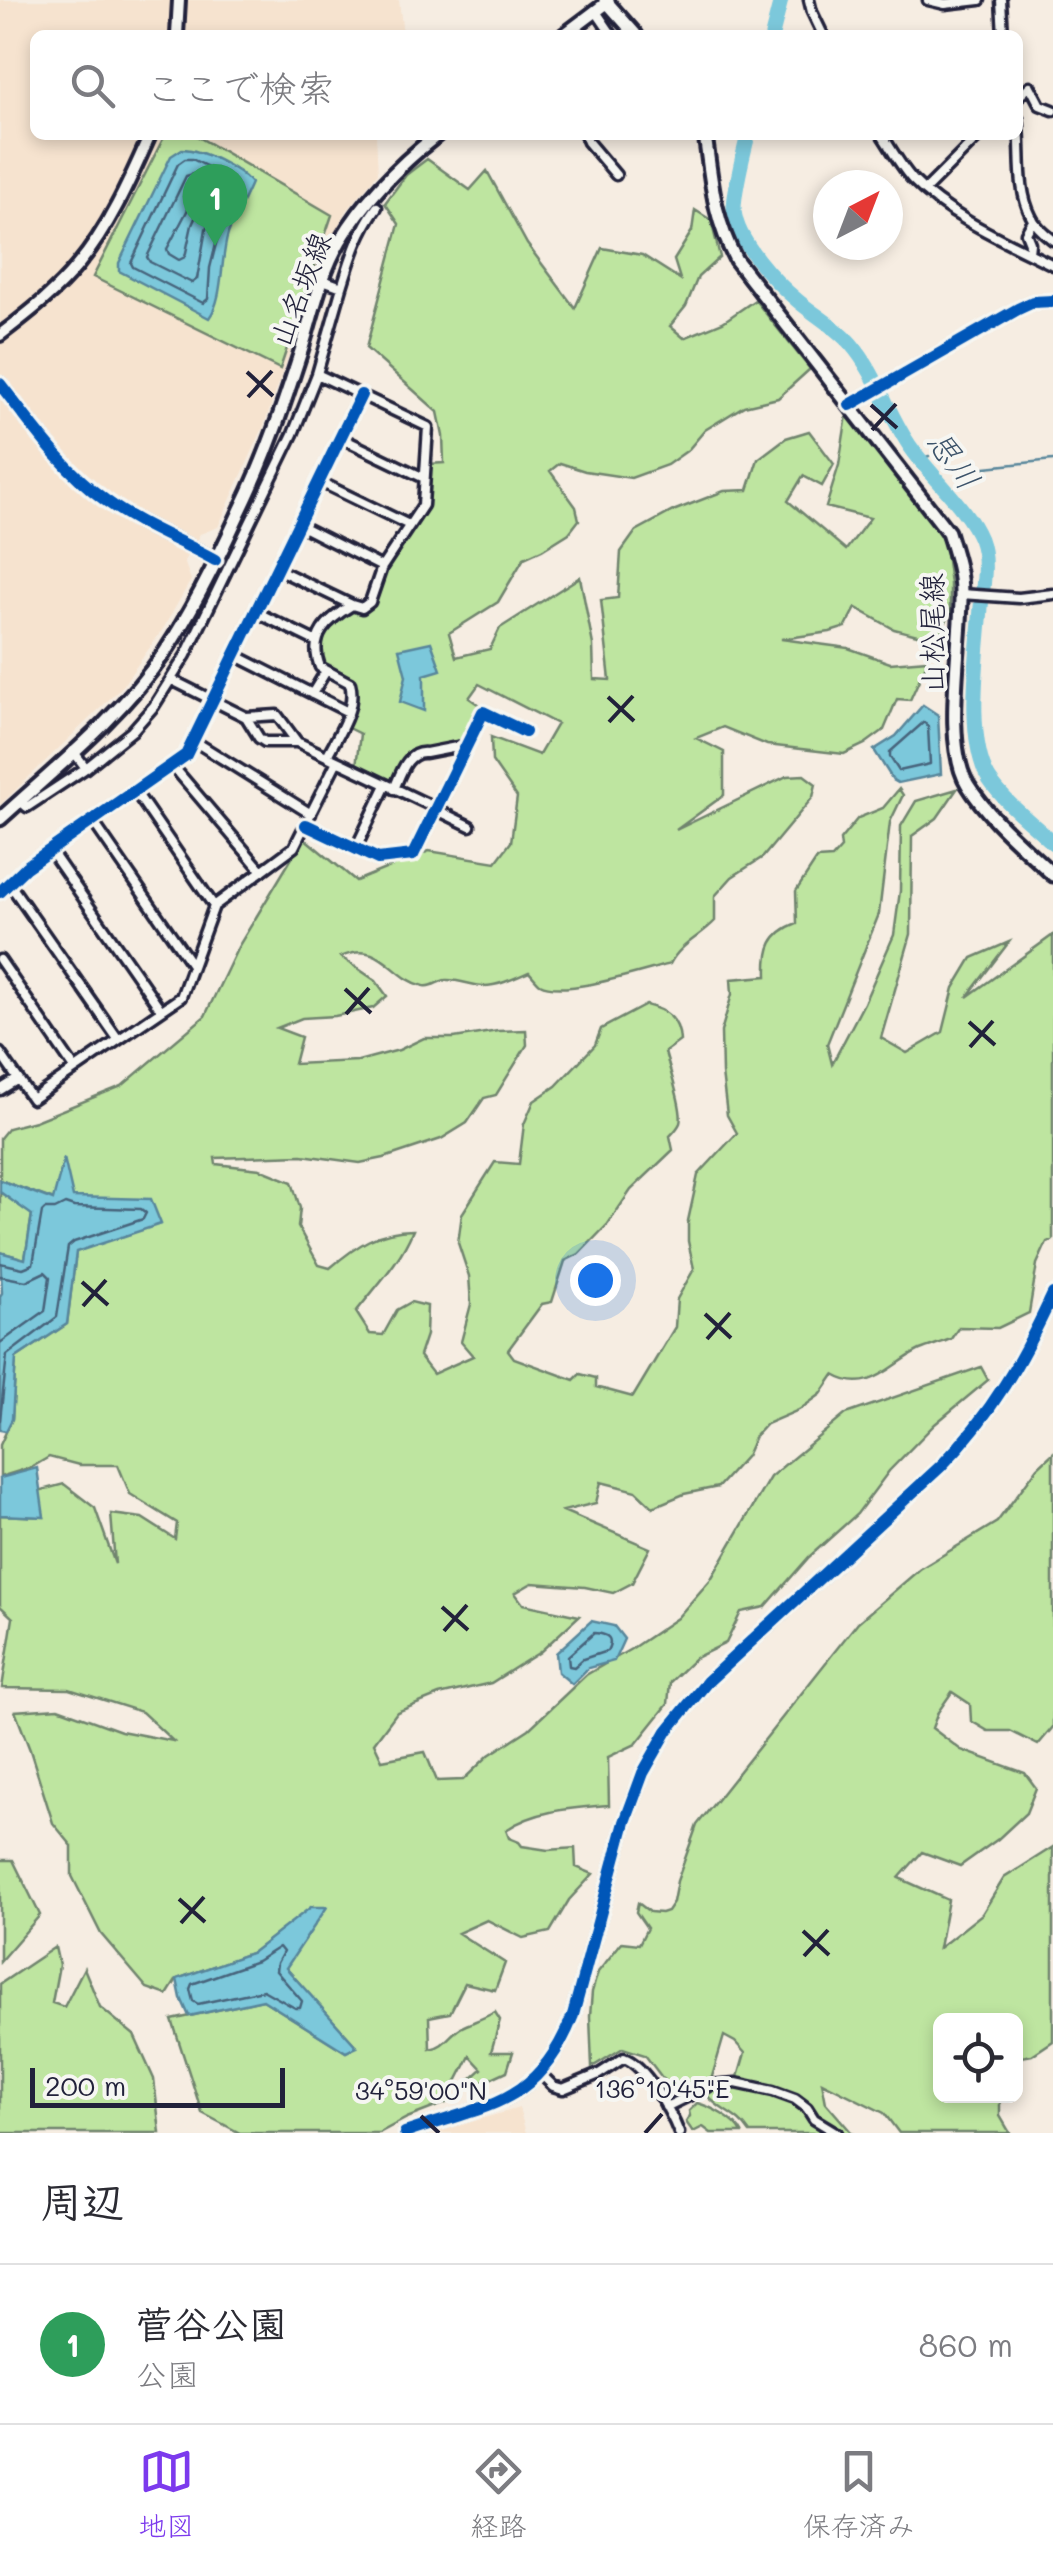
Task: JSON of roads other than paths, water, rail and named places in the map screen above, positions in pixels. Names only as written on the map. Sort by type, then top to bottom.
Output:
[{"type":"main road","points":[[570,30],[608,1],[632,30]]},
{"type":"main road","name":"山名坂線","points":[[0,819],[124,702],[164,652],[216,560],[262,463],[338,245],[386,179],[431,140]]},
{"type":"main road","name":"山松尾線","points":[[706,140],[716,212],[736,260],[948,532],[967,595],[955,736],[960,766],[966,783],[991,815],[1053,875]]},
{"type":"street","points":[[177,30],[180,0]]},
{"type":"street","points":[[809,0],[821,30]]},
{"type":"street","points":[[928,0],[945,4],[980,0]]},
{"type":"street","points":[[1000,0],[1003,30]]},
{"type":"street","points":[[596,10],[609,30]]},
{"type":"street","points":[[1023,92],[1030,86],[1040,105],[1053,110]]},
{"type":"street","points":[[0,335],[46,299],[100,237],[148,140]]},
{"type":"street","points":[[587,140],[616,175]]},
{"type":"street","points":[[885,140],[911,178],[935,198],[998,238],[1053,265]]},
{"type":"street","points":[[925,190],[975,140]]},
{"type":"street","points":[[1018,140],[1024,197],[1033,221],[1053,240]]},
{"type":"street","points":[[20,801],[28,808],[86,768],[132,731],[172,680],[293,434],[317,374],[356,243],[377,207]]},
{"type":"street","points":[[1029,253],[1026,232],[1033,221]]},
{"type":"street","points":[[323,280],[342,287]]},
{"type":"street","points":[[850,405],[1018,309],[1033,302],[1053,300]]},
{"type":"street","points":[[278,569],[362,608],[370,602],[382,566],[422,505],[428,426],[317,374]]},
{"type":"street","points":[[0,384],[59,460],[88,487],[122,512],[216,560]]},
{"type":"street","points":[[0,892],[50,850],[186,755],[361,394]]},
{"type":"street","points":[[340,438],[424,478]]},
{"type":"street","points":[[320,482],[409,525]]},
{"type":"street","points":[[299,525],[382,566]]},
{"type":"street","points":[[967,595],[1019,598],[1053,594]]},
{"type":"street","points":[[327,756],[348,712],[352,688],[317,662],[315,641],[330,619],[352,605]]},
{"type":"street","points":[[256,612],[315,641]]},
{"type":"street","points":[[235,656],[348,712]]},
{"type":"street","points":[[312,694],[326,671]]},
{"type":"street","points":[[172,680],[246,716],[277,715],[297,742]]},
{"type":"street","points":[[306,825],[378,859],[413,854],[483,712],[525,732]]},
{"type":"street","points":[[246,716],[265,742],[297,742],[470,826]]},
{"type":"street","points":[[194,741],[311,814]]},
{"type":"street","points":[[356,848],[409,758],[420,752],[467,745]]},
{"type":"street","points":[[73,751],[86,768]]},
{"type":"street","points":[[0,1053],[32,1098],[181,997],[214,906],[294,847],[337,761]]},
{"type":"street","points":[[172,766],[262,871]]},
{"type":"street","points":[[135,790],[214,906]]},
{"type":"street","points":[[92,820],[192,966]]},
{"type":"street","points":[[50,850],[160,1010]]},
{"type":"street","points":[[9,883],[118,1040]]},
{"type":"street","points":[[0,960],[75,1069]]},
{"type":"street","points":[[0,1090],[18,1078]]},
{"type":"street","points":[[405,2133],[500,2102],[526,2087],[555,2054],[570,2025],[625,1822],[643,1773],[667,1731],[718,1671],[974,1431],[1003,1390],[1053,1294]]},
{"type":"street","points":[[540,2073],[563,2089],[624,2058],[635,2062],[679,2133]]},
{"type":"street","points":[[666,2108],[712,2085],[736,2083],[795,2099],[814,2119],[837,2133]]},
{"type":"water","points":[[182,149],[219,160],[251,183],[228,234],[217,300],[209,318],[119,271],[119,263],[171,156]]},
{"type":"water","points":[[431,642],[441,670],[424,675],[424,711],[400,702],[406,676],[399,649]]},
{"type":"water","points":[[923,705],[938,715],[941,774],[898,783],[874,750],[896,736]]},
{"type":"water","points":[[64,1158],[73,1197],[151,1199],[161,1224],[76,1252],[67,1324],[16,1358],[12,1419],[6,1431],[0,1430],[0,1252],[25,1259],[32,1215],[0,1192],[0,1180],[53,1200]]},
{"type":"water","points":[[37,1468],[44,1517],[0,1515],[0,1478]]},
{"type":"water","points":[[591,1621],[614,1626],[624,1639],[614,1661],[588,1668],[572,1684],[558,1672],[556,1653]]},
{"type":"water","points":[[311,1907],[327,1907],[286,1968],[357,2047],[346,2052],[263,2000],[189,2016],[177,1979],[253,1952]]},
{"type":"waterway","name":"思川","points":[[773,30],[781,0]]},
{"type":"waterway","name":"思川","points":[[747,140],[734,202],[742,235],[779,283],[851,344],[869,369],[912,449],[958,504],[980,539],[984,573],[975,696],[977,742],[989,779],[1053,843]]},
{"type":"waterway","points":[[935,450],[957,470],[1053,460]]},
{"type":"waterway","points":[[920,459],[929,456]]},
{"type":"place","name":"菅谷公園","points":[[215,246]]}]
